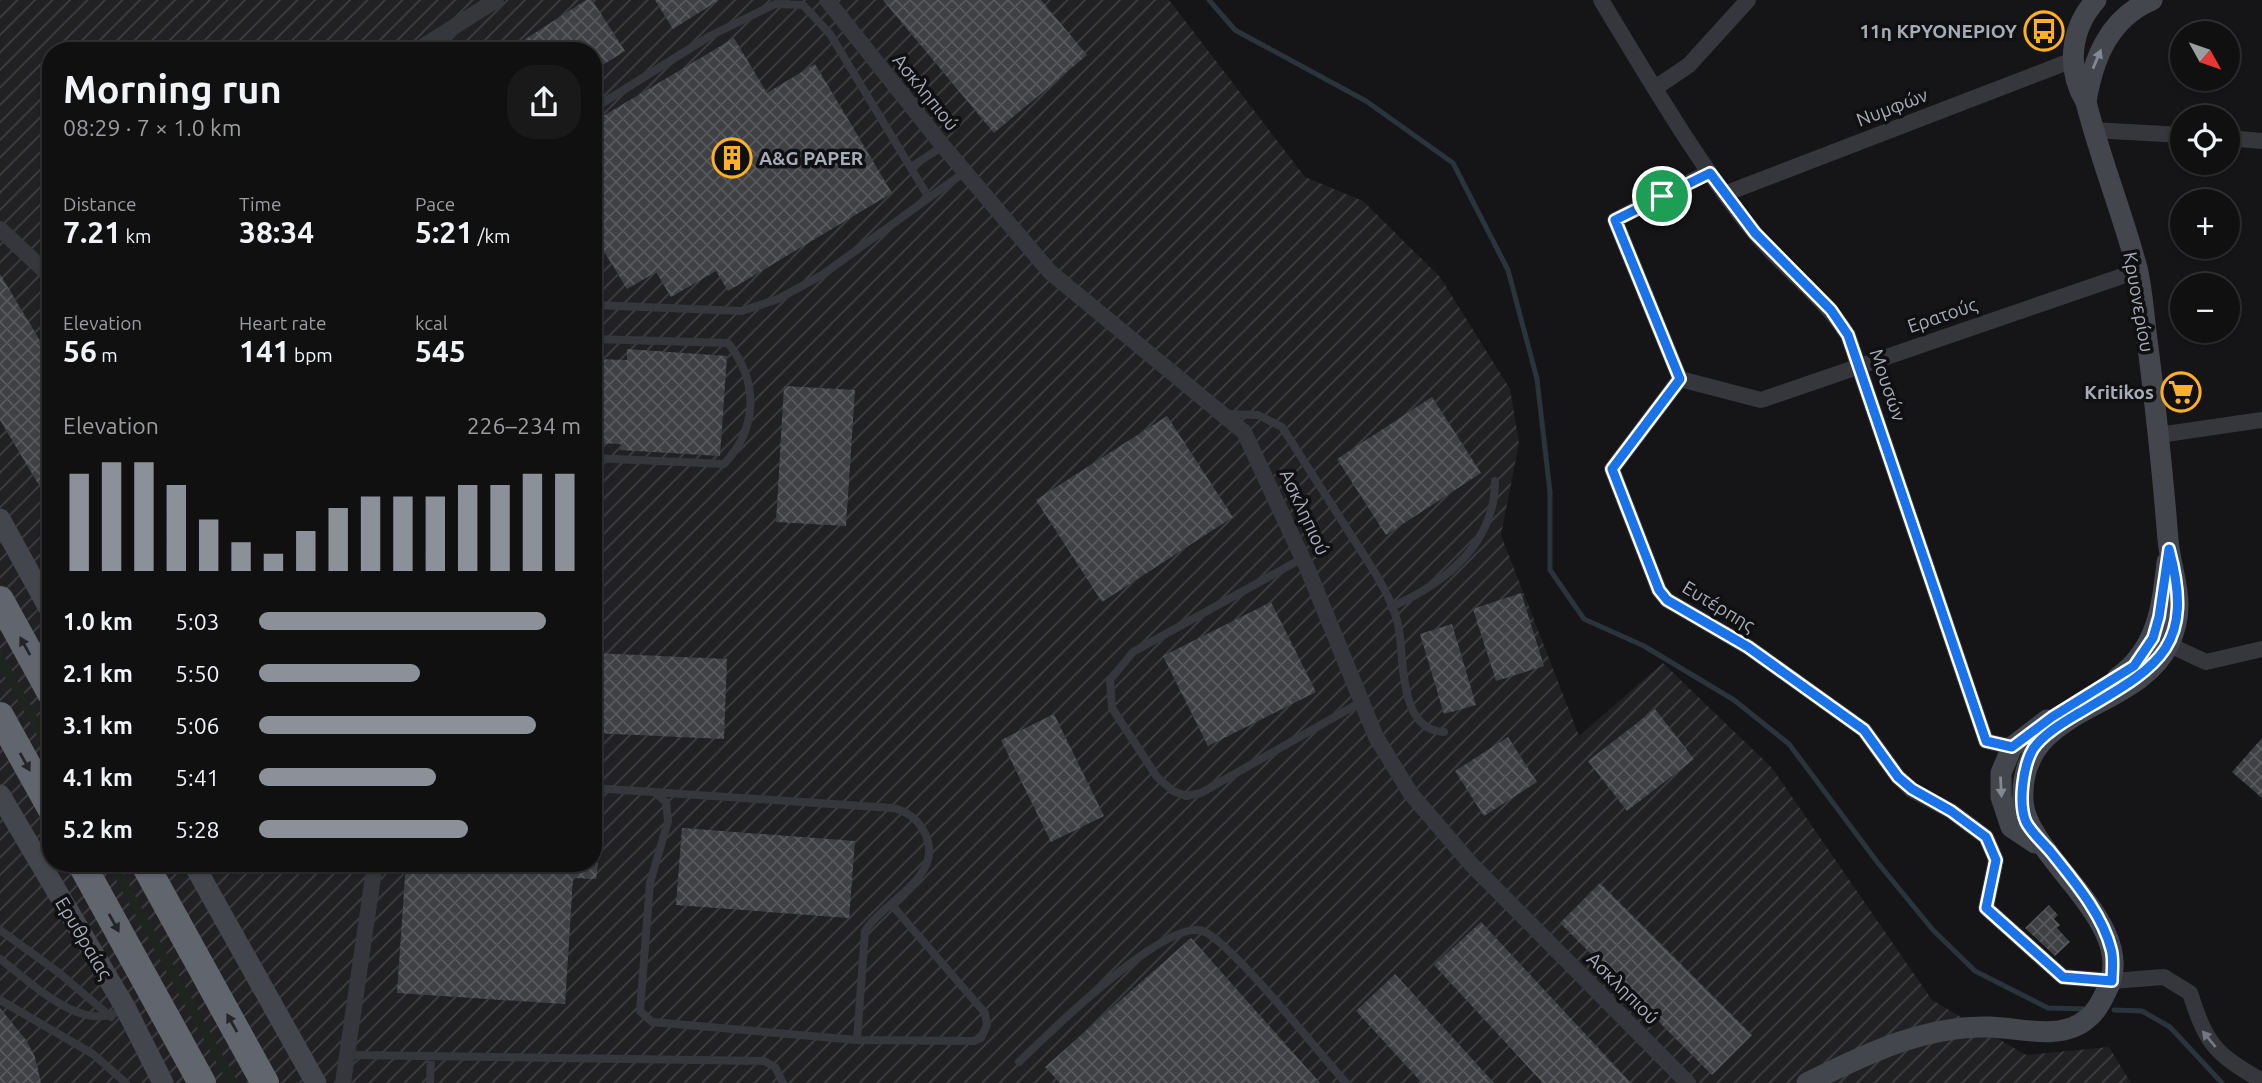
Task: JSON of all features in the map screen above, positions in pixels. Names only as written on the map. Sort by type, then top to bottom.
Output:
[{"type":"highway","points":[[0,600],[42,677]]},
{"type":"highway","points":[[0,716],[42,792]]},
{"type":"highway","points":[[86,872],[202,1083]]},
{"type":"highway","points":[[149,872],[265,1083]]},
{"type":"main road","name":"Κρυονερίου","points":[[2052,853],[2011,827],[2001,797],[2001,773],[2012,747],[2052,717],[2134,666],[2161,641],[2178,617],[2179,585],[2169,549],[2159,435],[2137,271],[2086,102],[2076,86],[2073,60],[2075,36],[2084,15],[2096,0]]},
{"type":"main road","points":[[2104,0],[2120,20]]},
{"type":"main road","name":"Κρυονερίου","points":[[2086,102],[2096,59],[2120,20],[2152,0]]},
{"type":"main road","points":[[0,519],[42,596]]},
{"type":"main road","name":"Κρυονερίου","points":[[2112,981],[2111,950],[2096,914],[2026,821],[2023,799],[2025,774],[2034,749],[2060,725],[2151,669],[2161,641]]},
{"type":"main road","name":"Ερυθραίας","points":[[0,795],[118,1012],[163,1083]]},
{"type":"main road","points":[[198,872],[316,1083]]},
{"type":"main road","points":[[1807,1083],[1872,1051],[1919,1036],[1986,1027],[2057,1032],[2086,1021],[2100,1005],[2112,981]]},
{"type":"street","points":[[430,42],[496,0]]},
{"type":"street","name":"Ασκληπιού","points":[[827,0],[943,146],[1050,272],[1244,432],[1303,558],[1376,737],[1420,804],[1471,864],[1688,1083]]},
{"type":"street","name":"Μουσών","points":[[1601,0],[1710,173],[1755,233],[1831,310],[1848,335],[1986,741],[2012,747]]},
{"type":"street","points":[[1655,88],[1689,65],[1748,0]]},
{"type":"street","name":"Νυμφών","points":[[1727,193],[2073,60]]},
{"type":"street","points":[[2093,130],[2170,134]]},
{"type":"street","points":[[2240,139],[2262,141]]},
{"type":"street","points":[[1680,379],[1615,220],[1710,173]]},
{"type":"street","points":[[0,229],[42,268]]},
{"type":"street","name":"Ερατούς","points":[[1680,379],[1761,400],[2137,271]]},
{"type":"street","name":"Ευτέρπης","points":[[1680,379],[1612,469],[1659,590],[1667,600],[1740,642],[1864,730],[1898,777],[1986,837],[1996,860],[1986,908],[2038,958],[2063,977],[2112,981]]},
{"type":"street","points":[[2159,435],[2262,420]]},
{"type":"street","points":[[2161,641],[2206,662],[2262,649]]},
{"type":"street","points":[[343,1083],[374,872]]},
{"type":"street","points":[[2112,981],[2164,977],[2190,993],[2203,1034],[2229,1062],[2262,1081]]},
{"type":"lane","points":[[602,103],[710,36],[775,4],[788,2],[803,5],[830,34],[929,198]]},
{"type":"lane","points":[[911,167],[943,146]]},
{"type":"lane","points":[[602,305],[742,312],[778,299],[822,275],[966,172]]},
{"type":"lane","points":[[602,340],[728,343],[748,377],[751,403],[747,430],[724,464],[602,458]]},
{"type":"lane","points":[[1223,415],[1258,415],[1282,427],[1368,562],[1391,607],[1398,624],[1400,659],[1410,706],[1426,726],[1435,732],[1444,732]]},
{"type":"lane","points":[[1391,607],[1417,596],[1441,578],[1484,534],[1495,505],[1495,481]]},
{"type":"lane","points":[[1303,558],[1133,652],[1110,680],[1112,708],[1157,777],[1173,791],[1186,796],[1201,793],[1362,702]]},
{"type":"lane","points":[[602,789],[898,808],[916,820],[929,840],[929,852],[920,876],[865,930],[857,1040]]},
{"type":"lane","points":[[654,792],[666,802],[668,821],[650,883],[640,1011],[643,1016],[660,1026],[857,1040],[974,1041],[985,1032],[985,1013],[891,904]]},
{"type":"lane","points":[[0,930],[118,1012]]},
{"type":"lane","points":[[1019,1062],[1071,1012],[1140,957],[1170,935],[1188,930],[1203,931],[1237,960],[1346,1083]]},
{"type":"lane","points":[[0,959],[66,1007],[90,1016],[118,1012]]},
{"type":"lane","points":[[0,1000],[93,1054],[127,1083]]},
{"type":"lane","points":[[349,1055],[764,1061],[775,1066],[783,1083]]},
{"type":"lane","points":[[430,1056],[430,1083]]},
{"type":"shaded area","points":[[0,0],[1169,0],[1305,177],[1363,201],[1440,277],[1510,389],[1519,443],[1501,535],[1579,736],[1663,663],[1772,768],[1932,1000],[2026,1055],[2109,1047],[2131,1083],[0,1083]]},
{"type":"shaded area","points":[[0,649],[42,726],[42,744],[0,668]]},
{"type":"shaded area","points":[[112,872],[122,872],[238,1083],[228,1083]]},
{"type":"building","points":[[586,0],[592,0],[625,51],[602,65],[602,42],[521,42]]},
{"type":"building","points":[[655,0],[719,0],[673,29]]},
{"type":"building","points":[[883,0],[1041,0],[1087,55],[994,133]]},
{"type":"building","name":"A&G PAPER","points":[[734,38],[767,93],[815,64],[892,193],[728,291],[716,271],[671,297],[656,272],[627,289],[602,248],[602,117]]},
{"type":"building","points":[[0,274],[42,344],[42,486],[40,487],[0,420]]},
{"type":"building","points":[[627,349],[727,356],[720,456],[620,450],[621,444],[602,443],[602,359],[627,360]]},
{"type":"building","points":[[784,386],[855,390],[846,526],[776,522]]},
{"type":"building","points":[[1432,397],[1481,473],[1386,535],[1337,459]]},
{"type":"building","points":[[1167,416],[1233,517],[1102,602],[1036,500]]},
{"type":"building","points":[[1521,593],[1544,666],[1496,681],[1473,609]]},
{"type":"building","points":[[1271,602],[1316,692],[1208,746],[1163,656]]},
{"type":"building","points":[[1452,624],[1476,705],[1444,714],[1420,634]]},
{"type":"building","points":[[602,653],[727,659],[724,739],[602,733]]},
{"type":"building","points":[[1655,709],[1694,759],[1627,811],[1588,761]]},
{"type":"building","points":[[1054,714],[1104,816],[1051,842],[1001,740]]},
{"type":"building","points":[[1508,737],[1537,782],[1484,816],[1455,771]]},
{"type":"building","points":[[2262,738],[2262,798],[2232,772]]},
{"type":"building","points":[[682,828],[855,841],[849,918],[676,905]]},
{"type":"building","points":[[405,872],[597,872],[596,879],[573,878],[565,1004],[397,993]]},
{"type":"building","points":[[1600,883],[1752,1035],[1712,1075],[1560,923]]},
{"type":"building","points":[[2049,905],[2058,915],[2054,919],[2060,925],[2057,928],[2070,942],[2055,956],[2025,928]]},
{"type":"building","points":[[1481,922],[1631,1083],[1543,1083],[1434,965]]},
{"type":"building","points":[[1191,938],[1320,1083],[1060,1083],[1045,1067]]},
{"type":"building","points":[[1395,974],[1494,1083],[1422,1083],[1356,1011]]},
{"type":"building","points":[[0,1008],[26,1040],[35,1057],[41,1083],[0,1083]]},
{"type":"waterway","points":[[1209,0],[1235,30],[1366,101],[1453,163],[1508,270],[1537,379],[1550,492],[1550,570],[1584,619],[1644,646],[1734,700],[1789,744],[1878,863],[1933,930],[1975,971],[2048,1008],[2085,1009]]},
{"type":"waterway","points":[[2114,1010],[2142,1011],[2170,1027],[2222,1083]]},
{"type":"place","name":"11η ΚΡΥΟΝΕΡΙΟΥ","points":[[2044,31]]},
{"type":"place","name":"A&G PAPER","points":[[732,158]]},
{"type":"place","name":"Kritikos","points":[[2181,392]]},
{"type":"route","points":[[1710,173],[1755,233],[1831,310],[1848,335],[1986,741],[2012,747],[2052,717],[2100,690],[2134,666],[2153,638],[2159,617],[2169,549],[2179,585],[2178,617],[2168,645],[2151,669],[2060,725],[2034,749],[2025,774],[2023,799],[2026,821],[2096,914],[2111,950],[2112,981],[2063,977],[2038,958],[1986,908],[1996,860],[1986,837],[1898,777],[1864,730],[1748,647],[1667,600],[1659,590],[1612,469],[1680,379],[1615,220],[1662,196],[1710,173]]}]
